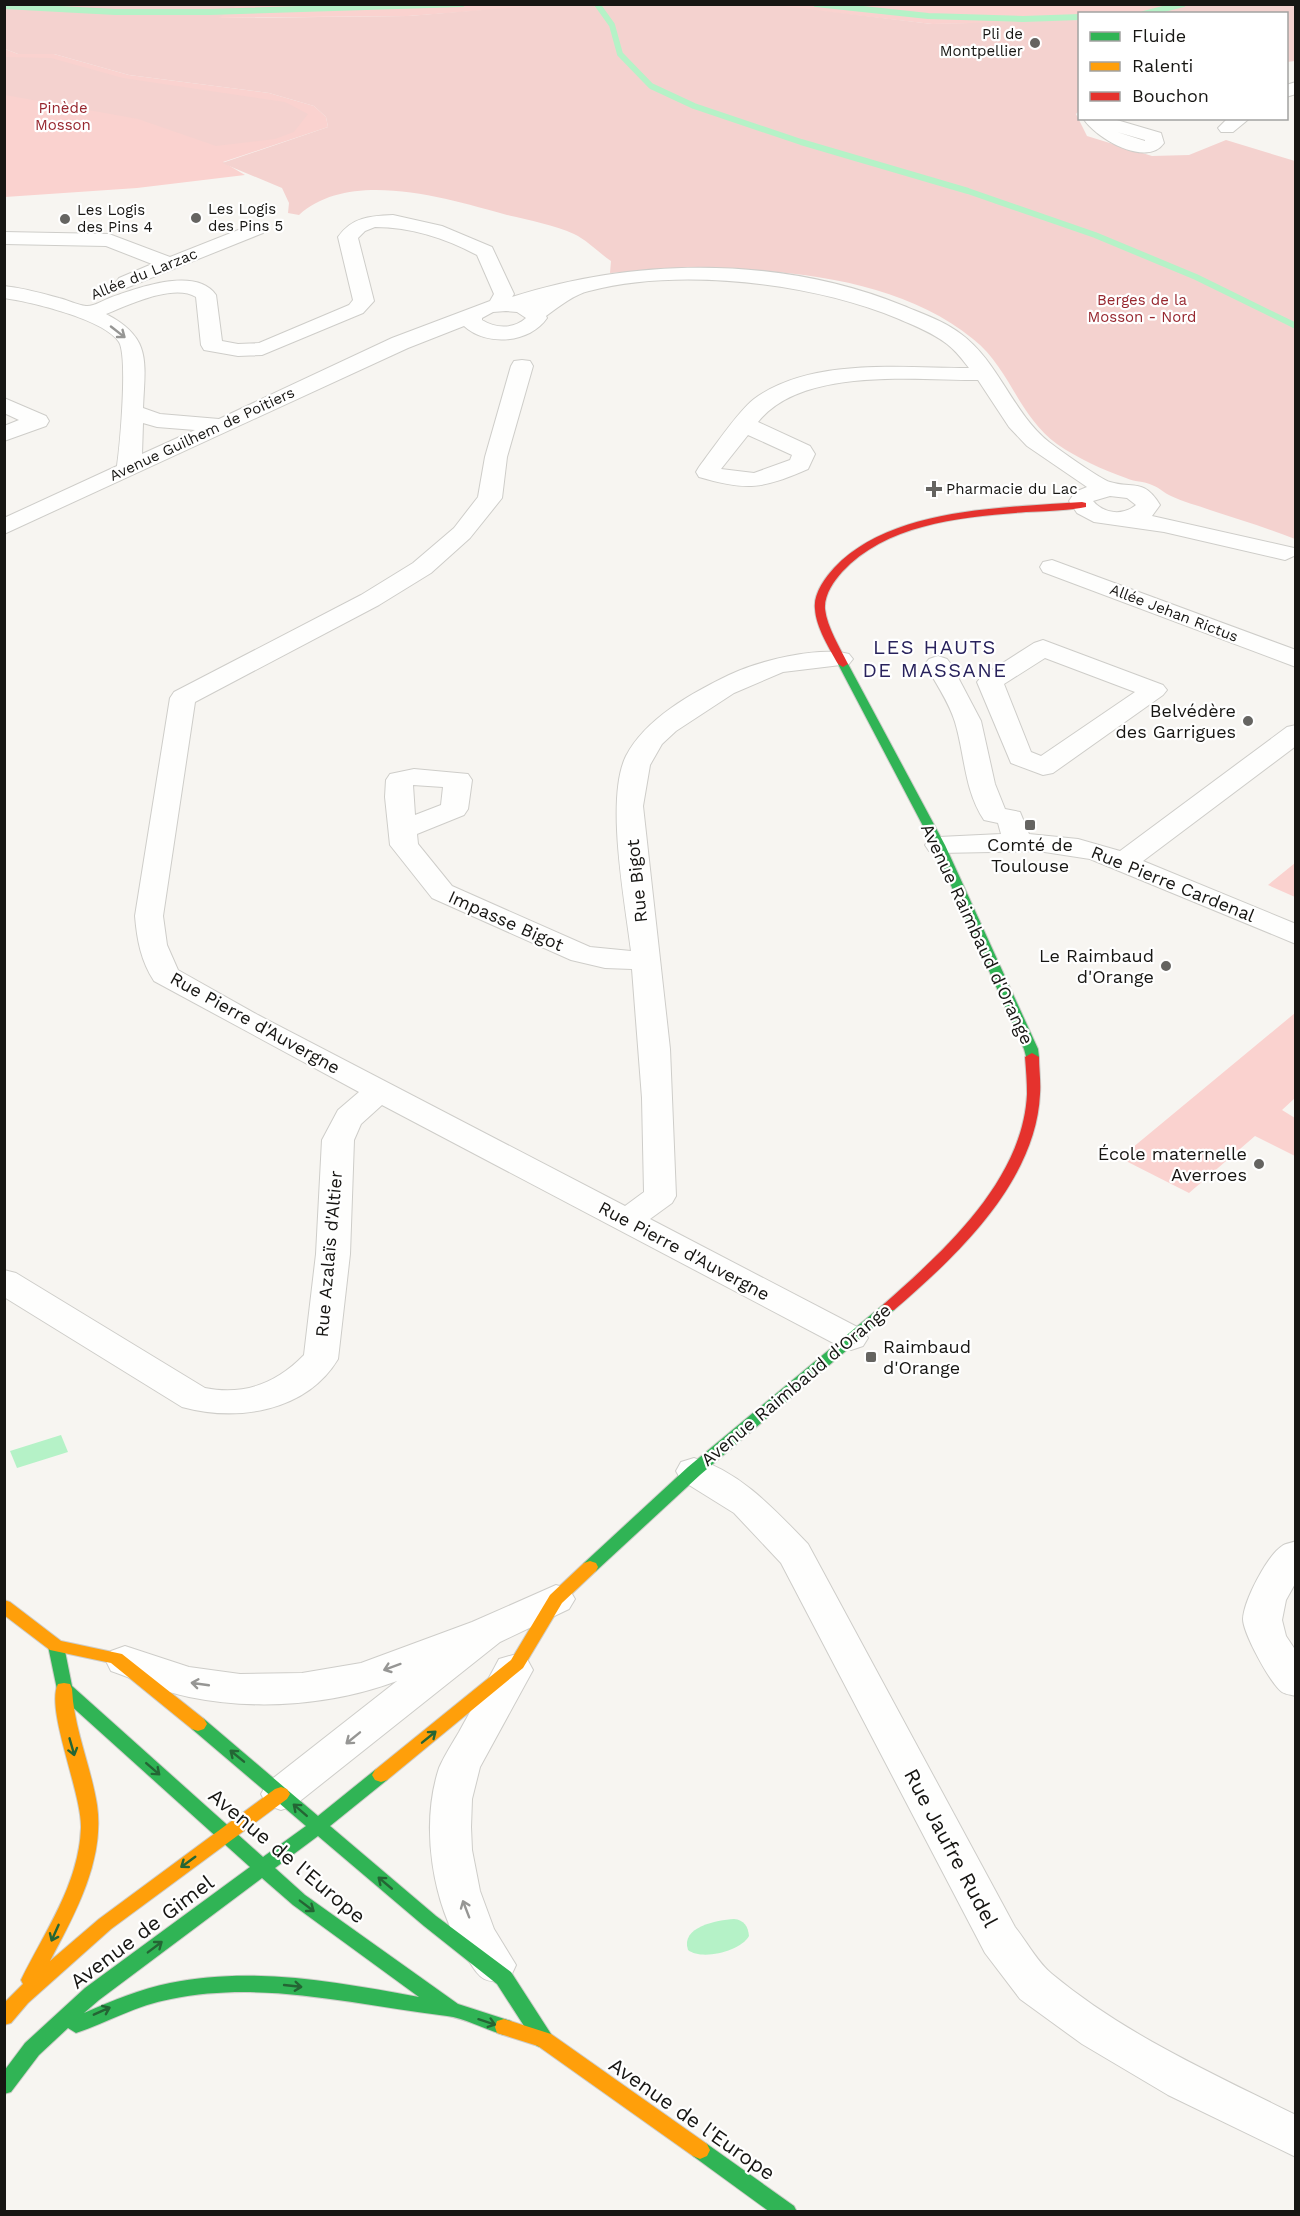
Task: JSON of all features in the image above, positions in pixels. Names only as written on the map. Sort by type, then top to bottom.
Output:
[{"type":"main road","name":"Avenue Raimbaud d'Orange","points":[[318,1826],[517,1664],[556,1599],[694,1471],[910,1288],[955,1245],[999,1192],[1027,1134],[1035,1099],[1036,1080],[1031,1049],[939,845],[840,659],[820,608],[827,584],[840,564],[886,535],[932,522],[978,513],[1082,505]]},
{"type":"main road","name":"Avenue de l'Europe","points":[[4,1606],[56,1646],[116,1658],[430,1921],[504,1978],[544,2040]]},
{"type":"main road","points":[[21,1997],[52,1939],[90,1843],[90,1814],[65,1723],[64,1689],[56,1646]]},
{"type":"main road","name":"Avenue de l'Europe","points":[[64,1689],[299,1899],[452,2010],[544,2040],[788,2211]]},
{"type":"main road","name":"Avenue de Gimel","points":[[4,2017],[21,1997],[105,1924],[281,1794]]},
{"type":"main road","name":"Avenue de Gimel","points":[[4,2086],[32,2049],[93,1994],[318,1826]]},
{"type":"main road","points":[[32,2049],[99,2012],[174,1989],[208,1984],[252,1982],[319,1989],[452,2010]]},
{"type":"street","points":[[88,314],[152,290],[189,287],[203,291],[206,295],[212,345],[238,350],[262,350],[356,309],[364,301],[348,237],[355,228],[377,221],[414,224],[482,249],[487,254],[504,294],[504,305]]},
{"type":"street","name":"Allée du Larzac","points":[[66,306],[256,229]]},
{"type":"street","points":[[4,238],[109,240],[169,264]]},
{"type":"street","points":[[522,366],[509,344],[483,326],[481,309],[553,291],[634,278],[714,276],[813,285],[855,295],[900,310],[958,341],[985,374],[1003,404],[1027,434],[1045,451],[1104,489]]},
{"type":"street","points":[[500,284],[553,291]]},
{"type":"street","points":[[483,326],[532,321],[547,305],[581,286]]},
{"type":"street","points":[[4,292],[28,295],[88,314],[121,332],[131,345],[132,445],[128,468]]},
{"type":"street","points":[[504,305],[526,308],[532,321]]},
{"type":"street","name":"Rue Pierre d'Auvergne","points":[[532,321],[522,366],[496,457],[490,498],[462,533],[422,568],[370,600],[183,698],[148,916],[152,945],[165,975],[247,1021],[851,1338]]},
{"type":"street","name":"Avenue Guilhem de Poitiers","points":[[4,527],[400,343],[483,326]]},
{"type":"street","points":[[746,425],[760,405],[785,390],[820,378],[881,374],[985,374]]},
{"type":"street","points":[[4,404],[38,420],[4,434]]},
{"type":"street","points":[[132,411],[157,420],[221,425]]},
{"type":"street","points":[[1104,489],[1134,492],[1146,501],[1250,537],[1290,555],[1164,525],[1099,516],[1091,513],[1081,501],[1088,493],[1104,489]]},
{"type":"street","points":[[1124,519],[1134,517],[1146,510],[1148,506],[1146,501]]},
{"type":"street","name":"Allée Jehan Rictus","points":[[1053,567],[1296,659]]},
{"type":"street","points":[[1043,648],[1154,690],[1043,767],[1020,757],[990,682],[1043,648]]},
{"type":"street","name":"Rue Bigot","points":[[627,1220],[660,1196],[661,1136],[656,1039],[645,960],[629,806],[635,768],[641,754],[657,732],[669,722],[726,688],[761,671],[797,662],[840,659]]},
{"type":"street","points":[[938,664],[968,721],[981,784],[994,814],[1010,818],[1017,842]]},
{"type":"street","points":[[1123,862],[1295,734]]},
{"type":"street","name":"Impasse Bigot","points":[[403,830],[404,845],[442,892],[581,954],[645,960]]},
{"type":"street","name":"Rue Pierre Cardenal","points":[[939,845],[1035,841],[1098,852],[1296,935]]},
{"type":"street","name":"Rue Azalaïs d'Altier","points":[[4,1281],[195,1398],[214,1404],[233,1405],[254,1402],[285,1388],[313,1368],[321,1359],[333,1254],[338,1140],[342,1125],[352,1112],[381,1091]]},
{"type":"street","name":"Rue Jaufre Rudel","points":[[694,1471],[747,1504],[795,1554],[1000,1940],[1035,1986],[1098,2031],[1184,2081],[1296,2137]]},
{"type":"street","points":[[1296,1555],[1285,1565],[1272,1584],[1263,1627],[1274,1650],[1296,1681]]},
{"type":"street","name":"Avenue Raimbaud d'Orange","points":[[116,1658],[188,1682],[240,1689],[287,1690],[365,1677],[486,1632],[556,1599]]},
{"type":"street","name":"Avenue Raimbaud d'Orange","points":[[281,1794],[486,1632]]},
{"type":"street","name":"Avenue Raimbaud d'Orange","points":[[504,1978],[476,1936],[459,1890],[451,1850],[450,1827],[452,1799],[460,1767],[517,1664]]},
{"type":"green space","name":"Berges de la Mosson - Nord","points":[[5,4],[238,5],[219,18],[408,16],[556,4],[766,4],[932,24],[1078,20],[1078,112],[1076,114],[1087,136],[1152,156],[1189,155],[1226,140],[1295,161],[1295,539],[1180,500],[1149,484],[1099,467],[1065,449],[1043,432],[1032,419],[996,363],[973,339],[935,314],[893,296],[847,283],[799,274],[750,270],[655,270],[610,273],[611,261],[574,234],[541,223],[457,202],[400,191],[372,190],[345,193],[320,201],[299,215],[288,213],[289,203],[282,188],[222,163],[328,127],[326,117],[314,106],[269,93],[129,75],[54,54],[18,54],[5,49]]},
{"type":"green space","points":[[238,4],[556,5],[408,16],[218,18]]},
{"type":"green space","points":[[1170,4],[1295,5],[1295,61],[1288,62],[1288,12],[1140,12]]},
{"type":"green space","points":[[766,5],[1170,5],[1140,12],[1078,12],[1078,20],[1063,22],[932,24]]},
{"type":"green space","name":"Pinède Mosson","points":[[5,49],[18,54],[54,54],[129,75],[269,93],[314,106],[326,117],[328,127],[223,162],[245,175],[137,188],[5,197]]},
{"type":"green space","points":[[4,57],[51,58],[123,78],[285,102],[308,114],[294,132],[275,139],[216,146],[138,119],[5,95]]},
{"type":"green space","points":[[1295,863],[1295,897],[1268,885]]},
{"type":"green space","points":[[1295,1013],[1295,1098],[1282,1110],[1295,1118],[1295,1156],[1255,1136],[1189,1193],[1120,1158]]},
{"type":"shaded area","points":[[61,1435],[68,1452],[17,1468],[10,1451]]},
{"type":"shaded area","points":[[734,1919],[743,1922],[749,1936],[738,1946],[721,1953],[702,1955],[688,1950],[689,1936],[695,1930],[710,1923]]},
{"type":"waterway","points":[[4,6],[115,12],[210,12],[462,4]]},
{"type":"waterway","points":[[597,4],[612,25],[620,54],[651,86],[694,106],[801,142],[968,191],[1095,235],[1196,277],[1296,326]]},
{"type":"waterway","points":[[816,4],[928,16],[1023,19],[1078,17]]},
{"type":"waterway","points":[[1152,12],[1183,4]]},
{"type":"traffic: fast","points":[[843,664],[939,845],[1031,1049],[1032,1057]]},
{"type":"traffic: fast","points":[[590,1567],[694,1471],[889,1307]]},
{"type":"traffic: fast","points":[[56,1646],[64,1689],[299,1900],[452,2010],[504,2027]]},
{"type":"traffic: fast","points":[[198,1724],[430,1921],[504,1978],[544,2040]]},
{"type":"traffic: fast","points":[[4,2086],[32,2049],[92,1994],[318,1826],[381,1775]]},
{"type":"traffic: fast","points":[[76,2025],[124,2004],[169,1991],[214,1984],[258,1983],[302,1986],[444,2009]]},
{"type":"traffic: fast","points":[[700,2150],[787,2212]]},
{"type":"traffic: slow","points":[[381,1775],[517,1664],[556,1599],[590,1567]]},
{"type":"traffic: slow","points":[[4,1606],[56,1646],[116,1658],[198,1724]]},
{"type":"traffic: slow","points":[[30,1980],[73,1896],[87,1850],[90,1827],[85,1790],[69,1734],[64,1689]]},
{"type":"traffic: slow","points":[[4,2017],[21,1997],[105,1924],[281,1794]]},
{"type":"traffic: slow","points":[[504,2027],[544,2040],[700,2150]]},
{"type":"traffic: jam","points":[[843,664],[821,614],[820,606],[830,579],[850,557],[878,540],[910,528],[945,519],[982,513],[1082,505]]},
{"type":"traffic: jam","points":[[889,1307],[944,1257],[970,1228],[994,1198],[1013,1165],[1027,1131],[1034,1095],[1032,1057]]},
{"type":"place","name":"Pli de Montpellier","points":[[1035,43]]},
{"type":"place","name":"Les Logis des Pins 5","points":[[196,218]]},
{"type":"place","name":"Les Logis des Pins 4","points":[[65,219]]},
{"type":"place","name":"Pharmacie du Lac","points":[[934,489]]},
{"type":"place","name":"Belvédère des Garrigues","points":[[1248,721]]},
{"type":"place","name":"Comté de Toulouse","points":[[1030,825]]},
{"type":"place","name":"Le Raimbaud d'Orange","points":[[1166,966]]},
{"type":"place","name":"École maternelle Averroes","points":[[1259,1164]]},
{"type":"place","name":"Raimbaud d'Orange","points":[[871,1357]]},
{"type":"district","name":"LES HAUTS DE MASSANE","points":[[935,658]]}]
